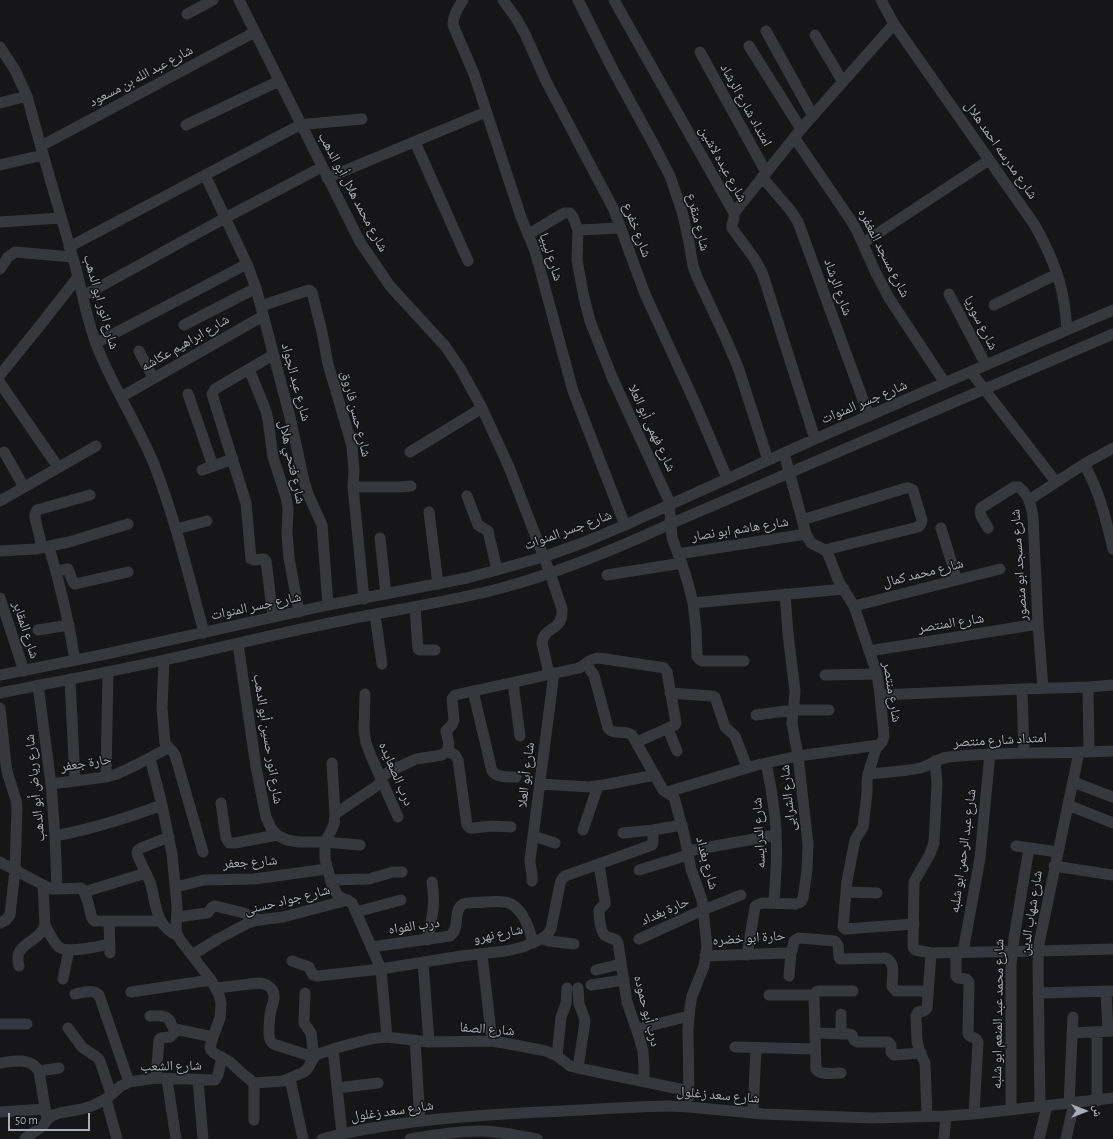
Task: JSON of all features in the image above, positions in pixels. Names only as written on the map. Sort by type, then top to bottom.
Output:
[{"type":"street","points":[[187,14],[213,0]]},
{"type":"street","name":"شارع محمد هلال أبو الدهب","points":[[239,0],[360,242],[379,271],[398,295],[445,346],[460,368],[482,408],[509,466],[550,573]]},
{"type":"street","name":"شارع ليبيا","points":[[463,0],[454,14],[453,25],[474,74],[521,217],[529,234],[541,269],[573,391],[625,526]]},
{"type":"street","name":"شارع خفرع","points":[[503,0],[525,34],[546,81],[614,210],[645,294],[696,405],[727,478]]},
{"type":"street","name":"شارع منقرع","points":[[578,0],[613,70],[656,147],[670,176],[682,211],[697,277],[738,367],[768,460]]},
{"type":"street","name":"شارع عبده لاشين","points":[[614,0],[734,213],[732,228],[754,258],[762,272],[815,439]]},
{"type":"street","name":"شارع مدرسه احمد هلال","points":[[882,0],[894,24],[1034,224],[1057,274],[1062,291],[1067,330]]},
{"type":"street","points":[[734,213],[797,133],[894,24]]},
{"type":"street","points":[[766,31],[813,116]]},
{"type":"street","name":"شارع عبد الله بن مسعود","points":[[0,166],[42,151],[255,32]]},
{"type":"street","points":[[816,35],[843,82]]},
{"type":"street","name":"شارع انور ابو الدهب","points":[[0,46],[15,70],[27,96],[78,277],[88,320],[103,362],[139,430],[154,464],[176,529],[204,633]]},
{"type":"street","name":"شارع مسجد المغفره","points":[[749,46],[797,133],[857,231],[889,298],[945,383]]},
{"type":"street","name":"امتداد شارع الرشاد","points":[[700,52],[764,174]]},
{"type":"street","points":[[186,125],[279,80]]},
{"type":"street","points":[[0,103],[27,96]]},
{"type":"street","points":[[327,178],[486,112]]},
{"type":"street","points":[[0,269],[8,257],[15,252],[71,252],[205,175],[292,129],[316,123],[362,119]]},
{"type":"street","points":[[415,142],[468,261]]},
{"type":"street","points":[[863,243],[989,160]]},
{"type":"street","points":[[83,296],[322,167]]},
{"type":"street","name":"شارع الرشاد","points":[[764,174],[798,222],[869,416]]},
{"type":"street","name":"شارع عبد الجواد","points":[[205,175],[247,264],[256,288],[290,417],[304,481],[308,494],[322,525],[328,605]]},
{"type":"street","points":[[529,234],[566,213],[570,213],[572,215],[578,230],[621,228]]},
{"type":"street","points":[[0,222],[61,218]]},
{"type":"street","name":"شارع فهمى أبو العلا","points":[[578,230],[576,260],[590,321],[612,378],[670,505],[672,538],[680,558],[693,603],[697,656],[702,661],[744,661]]},
{"type":"street","points":[[96,343],[247,264]]},
{"type":"street","points":[[994,305],[1057,274]]},
{"type":"street","points":[[0,375],[78,277]]},
{"type":"street","points":[[184,325],[256,288]]},
{"type":"street","name":"شارع حسن فاروق","points":[[262,311],[309,290],[312,292],[328,364],[352,446],[354,470],[353,487],[364,598]]},
{"type":"street","name":"شارع سوريا","points":[[949,294],[986,365]]},
{"type":"street","name":"شارع جسر المنوات","points":[[0,676],[328,605],[438,584],[497,570],[543,556],[585,542],[625,526],[815,439],[1113,310]]},
{"type":"street","name":"شارع ابراهيم عكاشه","points":[[121,397],[262,311]]},
{"type":"street","points":[[0,692],[108,672],[331,622],[415,607],[498,589],[550,573],[631,542],[1113,334]]},
{"type":"street","points":[[139,351],[153,378]]},
{"type":"street","points":[[273,355],[215,389],[212,394],[246,503],[251,558],[253,560],[265,560],[273,617]]},
{"type":"street","name":"شارع فتحي هلال","points":[[249,369],[266,411],[273,457],[286,497],[288,509],[287,534],[289,558],[299,612]]},
{"type":"street","points":[[971,372],[1056,482]]},
{"type":"street","points":[[0,383],[58,468]]},
{"type":"street","points":[[188,394],[213,466]]},
{"type":"street","points":[[410,452],[482,408]]},
{"type":"street","points":[[0,501],[96,446]]},
{"type":"street","points":[[1029,500],[1084,464],[1113,448]]},
{"type":"street","points":[[4,452],[24,487]]},
{"type":"street","points":[[784,453],[790,473],[802,520],[806,534],[811,543],[825,550],[918,527],[922,520],[913,490],[909,488],[904,488],[802,520]]},
{"type":"street","points":[[202,470],[233,459]]},
{"type":"street","points":[[1084,464],[1092,480],[1105,515],[1113,549]]},
{"type":"street","points":[[353,487],[411,486]]},
{"type":"street","name":"شارع مسجد ابو منصور","points":[[988,528],[980,510],[1015,486],[1021,488],[1031,503],[1033,517],[1038,624],[1043,688]]},
{"type":"street","points":[[75,660],[69,625],[56,571],[35,518],[35,514],[37,510],[90,495]]},
{"type":"street","points":[[467,496],[478,525],[488,531],[497,570]]},
{"type":"street","points":[[429,512],[438,584]]},
{"type":"street","points":[[176,529],[207,521]]},
{"type":"street","points":[[0,552],[46,547],[69,542],[128,524]]},
{"type":"street","points":[[941,528],[957,580]]},
{"type":"street","name":"شارع هاشم ابو نصار","points":[[607,575],[680,558],[806,534]]},
{"type":"street","points":[[380,538],[386,594]]},
{"type":"street","name":"شارع منتصر","points":[[825,550],[854,606],[877,674],[884,736],[882,742],[876,749],[868,774],[863,827],[855,840],[846,892],[843,927],[845,929],[914,924]]},
{"type":"street","points":[[56,571],[67,569],[75,584],[128,572]]},
{"type":"street","name":"شارع محمد كمال","points":[[854,606],[1000,569]]},
{"type":"street","points":[[550,573],[562,609],[561,622],[545,634],[542,643],[552,674]]},
{"type":"street","points":[[693,603],[844,589]]},
{"type":"street","name":"شارع الشرابى","points":[[747,955],[755,907],[762,903],[796,904],[801,902],[804,896],[807,870],[808,844],[798,756],[792,723],[795,691],[785,594]]},
{"type":"street","name":"شارع المقابر","points":[[0,598],[24,671]]},
{"type":"street","points":[[415,607],[418,649],[435,650]]},
{"type":"street","points":[[375,615],[382,664]]},
{"type":"street","name":"شارع المنتصر","points":[[869,651],[1038,624]]},
{"type":"street","points":[[38,630],[69,625]]},
{"type":"street","name":"شارع انور حسين أبو الدهب","points":[[238,644],[256,767],[266,817],[271,828],[277,835]]},
{"type":"street","points":[[335,814],[378,785],[386,773],[416,759],[442,755],[447,751],[449,744],[446,731],[452,725],[454,720],[453,697],[455,695],[579,668],[593,658],[662,667],[666,672],[676,723],[674,726],[637,742],[629,733],[610,732],[594,675],[586,664]]},
{"type":"street","points":[[164,660],[163,722],[165,743],[168,748],[174,752],[203,852]]},
{"type":"street","points":[[106,777],[108,672]]},
{"type":"street","name":"شارع أبو العلا","points":[[532,881],[530,863],[552,674]]},
{"type":"street","points":[[826,675],[877,674]]},
{"type":"street","points":[[70,679],[75,781]]},
{"type":"street","points":[[513,683],[520,736]]},
{"type":"street","name":"شارع رياض أبو الدهب","points":[[38,685],[51,784],[57,889]]},
{"type":"street","points":[[880,695],[1113,685]]},
{"type":"street","name":"شارع شهاب الدين","points":[[1039,1139],[1044,1106],[1038,993],[1038,951],[1054,866],[1073,782],[1084,752],[1088,687]]},
{"type":"street","points":[[1022,688],[1024,753]]},
{"type":"street","points":[[473,691],[492,771],[498,776],[516,777]]},
{"type":"street","points":[[670,693],[715,697],[725,727],[735,736],[747,767]]},
{"type":"street","name":"درب الصعايده","points":[[365,694],[364,730],[366,744],[398,818]]},
{"type":"street","points":[[0,708],[6,765],[17,807],[16,870],[10,915],[1,923]]},
{"type":"street","points":[[756,715],[793,710],[829,710]]},
{"type":"street","points":[[668,729],[677,751]]},
{"type":"street","name":"شارع بغداد","points":[[637,742],[663,790],[674,797],[704,910],[707,946],[706,956],[704,966],[692,996],[689,1016],[689,1107]]},
{"type":"street","points":[[667,792],[747,767],[798,756],[879,745]]},
{"type":"street","name":"حارة جعفر","points":[[51,784],[106,777],[128,770],[168,748]]},
{"type":"street","points":[[447,751],[455,755],[458,760],[467,825],[470,828],[491,826],[511,828]]},
{"type":"street","name":"امتداد شارع منتصر","points":[[868,774],[921,768],[947,757],[990,753],[1113,751]]},
{"type":"street","name":"شارع عبد الرحمن ابو شلبه","points":[[974,1114],[978,1042],[975,1038],[968,1034],[969,982],[966,979],[958,978],[956,975],[959,952],[980,858],[990,753]]},
{"type":"street","points":[[150,758],[162,804],[174,865],[177,906],[176,925],[178,936],[214,984],[219,995],[221,1010],[220,1018],[210,1047],[211,1050],[230,1062],[254,1083],[276,1082],[290,1079],[303,1139]]},
{"type":"street","points":[[935,761],[937,783],[934,843],[930,854],[914,882],[914,949],[932,953],[1113,949]]},
{"type":"street","points":[[332,763],[335,814],[334,824],[325,842],[324,851],[327,869],[332,886],[338,896],[352,903],[381,969],[387,1037]]},
{"type":"street","name":"شارع الدرايسه","points":[[766,763],[776,818],[776,875],[774,903]]},
{"type":"street","points":[[540,784],[581,787],[598,786],[655,775]]},
{"type":"street","points":[[1073,782],[1113,797]]},
{"type":"street","points":[[582,830],[598,786]]},
{"type":"street","points":[[221,803],[226,838],[229,843],[277,835],[287,840],[299,842],[325,842],[360,845]]},
{"type":"street","points":[[55,836],[106,824],[162,804]]},
{"type":"street","points":[[1068,806],[1113,823]]},
{"type":"street","points":[[623,833],[682,825]]},
{"type":"street","name":"شارع نهرو","points":[[292,961],[307,966],[310,968],[313,975],[316,976],[381,969],[519,948],[537,941],[547,935],[550,929],[560,884],[565,876],[652,845],[652,830]]},
{"type":"street","points":[[638,870],[688,853],[776,835]]},
{"type":"street","points":[[533,836],[555,842]]},
{"type":"street","points":[[169,837],[138,850],[137,854],[146,873],[160,921],[171,933],[178,936]]},
{"type":"street","points":[[1016,846],[1058,852]]},
{"type":"street","name":"شارع محمد عبد المنعم ابو شلبه","points":[[1011,1110],[1011,965],[1029,848]]},
{"type":"street","points":[[0,862],[51,889],[81,888],[84,892],[93,920],[96,922],[160,921]]},
{"type":"street","name":"درب أبو حموده","points":[[599,864],[605,902],[599,910],[601,926],[603,934],[616,940],[618,943],[627,1002],[643,1051],[644,1082]]},
{"type":"street","points":[[1054,866],[1113,875]]},
{"type":"street","name":"شارع جعفر","points":[[176,887],[204,880],[254,879],[327,869]]},
{"type":"street","points":[[330,880],[369,879],[393,872],[402,872]]},
{"type":"street","points":[[84,892],[146,873]]},
{"type":"street","points":[[427,940],[434,904],[432,882]]},
{"type":"street","points":[[19,966],[18,956],[22,947],[41,934],[44,930],[43,885]]},
{"type":"street","points":[[846,892],[877,893]]},
{"type":"street","name":"حارة بغداد","points":[[639,939],[741,895]]},
{"type":"street","name":"شارع جواد حسنى","points":[[192,955],[236,929],[259,920],[283,916],[348,900]]},
{"type":"street","points":[[356,912],[401,900]]},
{"type":"street","name":"درب الفواه","points":[[371,947],[446,938],[455,931],[459,908],[463,904],[504,902],[513,905],[528,924],[531,933],[537,941]]},
{"type":"street","points":[[177,917],[207,913],[212,907],[215,906],[244,913],[259,920]]},
{"type":"street","points":[[45,925],[61,949],[110,948],[109,921]]},
{"type":"street","points":[[789,976],[794,941],[799,938],[835,941],[838,945],[840,959],[886,958],[890,960],[892,964],[892,986],[896,991],[928,991]]},
{"type":"street","points":[[537,941],[574,944]]},
{"type":"street","points":[[63,979],[69,950]]},
{"type":"street","name":"حارة ابو خضره","points":[[706,956],[788,953],[792,950]]},
{"type":"street","points":[[927,1116],[925,1063],[917,1041],[917,1014],[926,1010],[927,1008],[932,953]]},
{"type":"street","points":[[482,954],[492,1041]]},
{"type":"street","points":[[423,962],[429,1042]]},
{"type":"street","points":[[596,970],[621,964]]},
{"type":"street","points":[[591,985],[624,980]]},
{"type":"street","points":[[131,992],[214,984],[264,983],[270,987],[274,998],[271,1009],[269,1032],[271,1042],[314,1057],[311,1033],[304,1022],[305,993]]},
{"type":"street","points":[[557,1056],[561,1016],[572,988],[584,1017],[578,1068]]},
{"type":"street","points":[[75,994],[93,991],[98,993],[129,1082]]},
{"type":"street","points":[[769,995],[814,995],[818,991],[853,991]]},
{"type":"street","points":[[1038,993],[1109,991],[1106,1031],[1097,1101]]},
{"type":"street","points":[[814,995],[816,1067],[818,1072],[822,1073],[842,1073]]},
{"type":"street","points":[[841,1014],[841,1034]]},
{"type":"street","points":[[150,1016],[164,1016],[170,1020],[173,1028],[177,1030],[213,1037]]},
{"type":"street","points":[[636,1029],[689,1016]]},
{"type":"street","points":[[1066,1139],[1071,1103],[1073,1018]]},
{"type":"street","points":[[0,1024],[27,1024]]},
{"type":"street","points":[[68,1028],[82,1047],[100,1061],[117,1139]]},
{"type":"street","points":[[176,1139],[161,1079],[159,1040],[161,1038],[170,1037],[177,1030]]},
{"type":"street","points":[[1072,1033],[1106,1031]]},
{"type":"street","points":[[815,1034],[851,1034],[855,1041],[859,1042],[888,1042],[891,1045],[891,1053],[894,1056],[921,1053]]},
{"type":"street","name":"شارع الصفا","points":[[290,1079],[306,1070],[314,1057],[318,1054],[370,1039],[387,1037],[429,1042],[492,1041],[546,1051],[557,1056],[570,1066],[689,1091]]},
{"type":"street","points":[[415,1040],[420,1121]]},
{"type":"street","points":[[735,1047],[815,1049]]},
{"type":"street","points":[[753,1113],[756,1048]]},
{"type":"street","points":[[333,1049],[342,1134]]},
{"type":"street","name":"شارع الشعب","points":[[25,1139],[43,1126],[46,1114],[54,1115],[82,1109],[108,1097],[121,1086],[129,1082],[161,1079],[212,1080],[218,1075],[222,1057]]},
{"type":"street","points":[[0,1063],[28,1062],[39,1071],[46,1114],[0,1112]]},
{"type":"street","points":[[39,1071],[59,1068]]},
{"type":"street","points":[[198,1080],[202,1139]]},
{"type":"street","points":[[254,1083],[254,1120]]},
{"type":"street","points":[[337,1088],[378,1083]]},
{"type":"street","name":"شارع سعد زغلول","points":[[322,1139],[379,1127],[420,1121],[486,1115],[630,1108],[689,1107],[778,1115],[872,1118],[946,1116],[1097,1101],[1113,1098]]},
{"type":"street","points":[[944,1139],[946,1116]]},
{"type":"street","points":[[439,1119],[441,1136]]},
{"type":"street","name":"شارع سعد زغلول","points":[[410,1139],[441,1136],[463,1131],[498,1132],[537,1139]]}]
